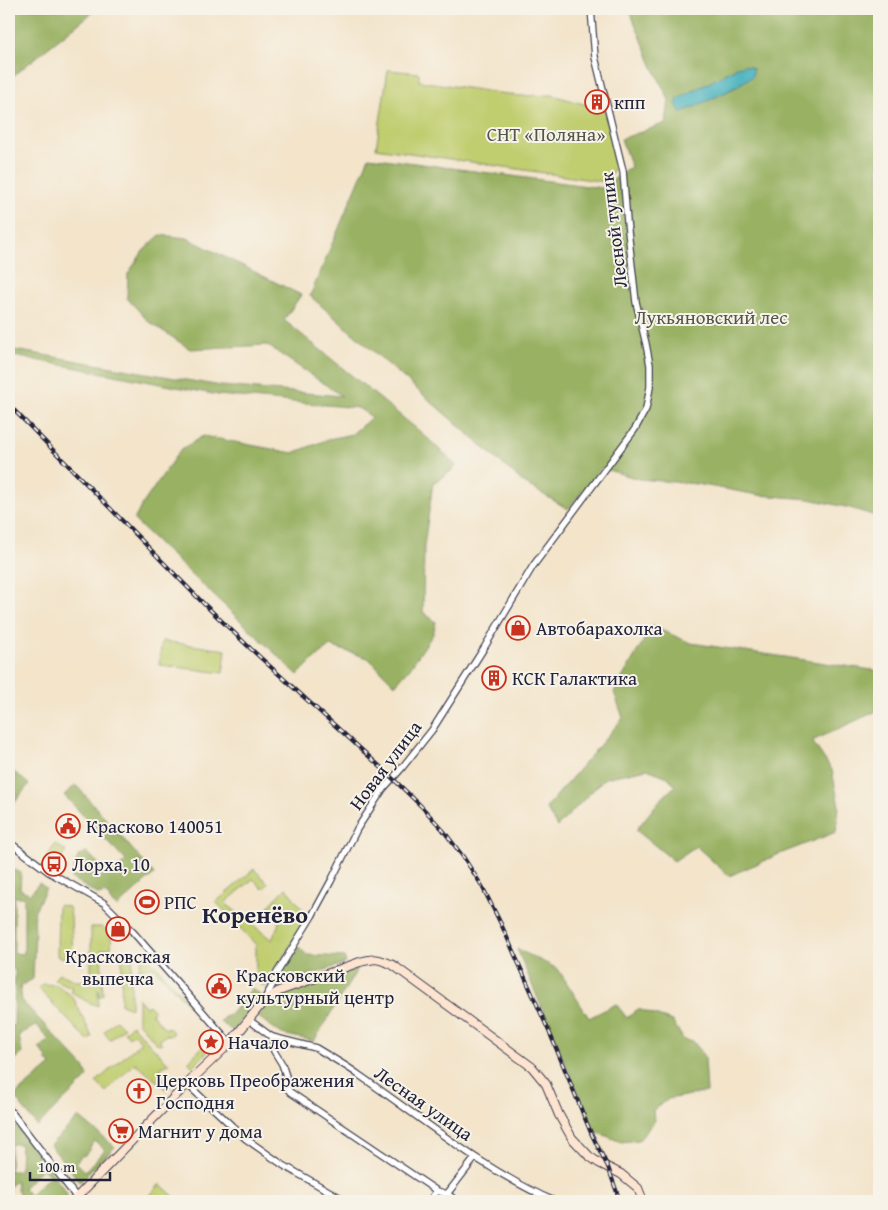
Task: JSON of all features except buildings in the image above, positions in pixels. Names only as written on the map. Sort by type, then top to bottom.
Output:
[{"type":"main road","name":"Новая улица","points":[[75,1199],[187,1084],[230,1043],[263,1002],[279,991],[360,962],[380,959],[393,965],[532,1067],[546,1084],[559,1115],[572,1138],[589,1156],[621,1174],[638,1188],[643,1201]]},
{"type":"street","name":"Лесной тупик","points":[[543,553],[635,429],[646,409],[650,387],[650,365],[636,302],[622,171],[595,52],[591,9]]},
{"type":"street","name":"Новая улица","points":[[263,1002],[273,984],[275,976],[332,880],[357,829],[383,789],[432,730],[533,566],[543,553]]},
{"type":"street","points":[[9,842],[49,872],[104,903],[132,931],[230,1043]]},
{"type":"street","points":[[273,984],[275,990],[279,991]]},
{"type":"street","name":"Лесная улица","points":[[249,1020],[272,1037],[316,1048],[358,1074],[475,1158],[537,1194],[554,1201]]},
{"type":"street","points":[[272,1037],[274,1051],[282,1064],[286,1076],[285,1085],[290,1092],[437,1191],[447,1194],[458,1201]]},
{"type":"street","points":[[187,1084],[246,1139],[283,1165],[346,1201]]},
{"type":"street","points":[[9,1109],[75,1199]]},
{"type":"street","points":[[447,1194],[475,1158]]},
{"type":"street","points":[[429,1201],[437,1191]]},
{"type":"green space","points":[[9,9],[97,9],[9,79]]},
{"type":"green space","name":"Лукьяновский лес","points":[[629,9],[879,9],[879,517],[809,499],[758,495],[697,484],[639,479],[601,468],[568,509],[524,483],[310,296],[369,157],[602,188],[631,167],[621,139],[666,123],[669,100]],"holes":[[[737,67],[753,72],[737,87],[687,110],[689,93]]]},
{"type":"green space","name":"СНТ «Поляна»","points":[[388,70],[419,73],[419,81],[520,96],[552,95],[605,110],[617,166],[605,182],[376,148]]},
{"type":"green space","points":[[160,235],[187,238],[301,295],[284,320],[423,434],[456,465],[454,469],[433,483],[424,546],[423,612],[436,622],[433,634],[410,668],[395,685],[368,658],[330,646],[298,675],[134,520],[142,505],[180,450],[203,436],[293,453],[329,439],[352,434],[372,417],[358,408],[218,395],[9,355],[9,349],[221,386],[342,396],[267,345],[190,349],[148,321],[127,298],[128,274],[143,251]]},
{"type":"green space","points":[[652,626],[691,643],[879,671],[879,710],[812,741],[832,770],[839,806],[836,832],[729,876],[696,846],[674,861],[636,830],[659,801],[675,786],[668,777],[647,769],[605,778],[557,827],[546,808],[623,718],[614,692]]},
{"type":"green space","points":[[162,641],[226,650],[223,673],[159,665]]},
{"type":"green space","points":[[9,768],[29,784],[9,810]]},
{"type":"green space","points":[[76,785],[154,874],[117,907],[110,901],[109,896],[104,893],[99,895],[71,878],[78,856],[87,852],[110,875],[126,861],[64,795]]},
{"type":"green space","points":[[55,844],[66,851],[57,866],[46,859]]},
{"type":"green space","points":[[9,867],[21,873],[20,889],[30,894],[39,883],[46,888],[34,912],[33,979],[20,986],[22,1001],[84,1067],[88,1077],[37,1126],[14,1096],[51,1065],[39,1048],[49,1040],[37,1025],[19,1035],[22,1054],[9,1064],[9,1026],[14,1026],[15,969],[9,969]],"holes":[[[14,897],[24,897],[24,954],[14,953]]]},
{"type":"green space","points":[[254,869],[268,884],[263,889],[253,879],[225,903],[272,940],[279,923],[268,907],[286,888],[308,916],[265,987],[255,980],[256,945],[216,902]]},
{"type":"green space","points":[[58,905],[69,907],[71,917],[73,954],[68,959],[57,956]]},
{"type":"green space","points":[[91,927],[102,927],[109,934],[112,941],[111,948],[101,950],[103,995],[99,997],[98,989],[98,1006],[70,991],[73,985],[71,987],[54,980],[59,973],[76,981],[91,982]]},
{"type":"green space","points":[[299,947],[307,955],[344,957],[346,963],[295,980],[287,977],[284,970]]},
{"type":"green space","points":[[517,949],[558,969],[589,1018],[616,1004],[627,1018],[638,1009],[672,1021],[684,1040],[693,1041],[705,1058],[707,1092],[668,1099],[653,1110],[654,1122],[639,1140],[621,1142],[594,1131]]},
{"type":"green space","points":[[122,953],[133,955],[131,1008],[121,1004]]},
{"type":"green space","points":[[147,956],[199,1013],[197,1014],[153,967],[142,968],[138,971],[141,960]]},
{"type":"green space","points":[[358,968],[314,1041],[282,1034],[257,1016],[264,1007],[282,993]]},
{"type":"green space","points":[[43,984],[57,985],[73,997],[92,1037],[88,1041],[38,988]]},
{"type":"green space","points":[[252,988],[260,995],[233,1031],[220,1022],[224,1017],[230,1015]]},
{"type":"green space","points":[[138,998],[146,1007],[149,1005],[154,1010],[151,1013],[165,1029],[168,1027],[174,1033],[170,1036],[166,1035],[159,1040],[162,1043],[156,1043],[138,1022]]},
{"type":"green space","points":[[116,1020],[124,1028],[110,1040],[104,1032]]},
{"type":"green space","points":[[132,1025],[169,1064],[160,1069],[160,1074],[172,1085],[167,1090],[135,1063],[106,1092],[96,1082],[141,1042],[134,1033],[129,1037],[124,1032]]},
{"type":"green space","points":[[203,1046],[208,1051],[193,1067],[188,1062]]},
{"type":"green space","points":[[9,1117],[67,1193],[66,1201],[21,1201],[16,1181],[10,1185],[9,1193]],"holes":[[[11,1144],[21,1144],[20,1171],[10,1171]],[[42,1168],[50,1176],[30,1195],[23,1188]]]},
{"type":"green space","points":[[79,1117],[115,1147],[80,1182],[50,1145]],"holes":[[[95,1141],[105,1150],[85,1171],[76,1162],[82,1155],[84,1156]]]},
{"type":"green space","points":[[160,1184],[178,1200],[145,1201]]},
{"type":"water","points":[[745,65],[753,68],[753,76],[718,96],[681,112],[676,104],[678,99],[737,67]]},
{"type":"railway","points":[[9,405],[203,603],[385,771],[443,830],[482,886],[502,926],[551,1036],[591,1133],[608,1167],[620,1201]]},
{"type":"place","name":"кпп","points":[[597,102]]},
{"type":"place","name":"Автобарахолка","points":[[518,628]]},
{"type":"place","name":"КСК Галактика","points":[[494,678]]},
{"type":"place","name":"Красково 140051","points":[[68,826]]},
{"type":"place","name":"Лорха, 10","points":[[54,864]]},
{"type":"place","name":"РПС","points":[[147,902]]},
{"type":"place","name":"Красковская выпечка","points":[[118,929]]},
{"type":"place","name":"Красковский культурный центр","points":[[219,986]]},
{"type":"place","name":"Начало","points":[[211,1042]]},
{"type":"place","name":"Церковь Преображения Господня","points":[[139,1091]]},
{"type":"place","name":"Магнит у дома","points":[[121,1131]]},
{"type":"district","name":"Коренёво","points":[[255,914]]}]
